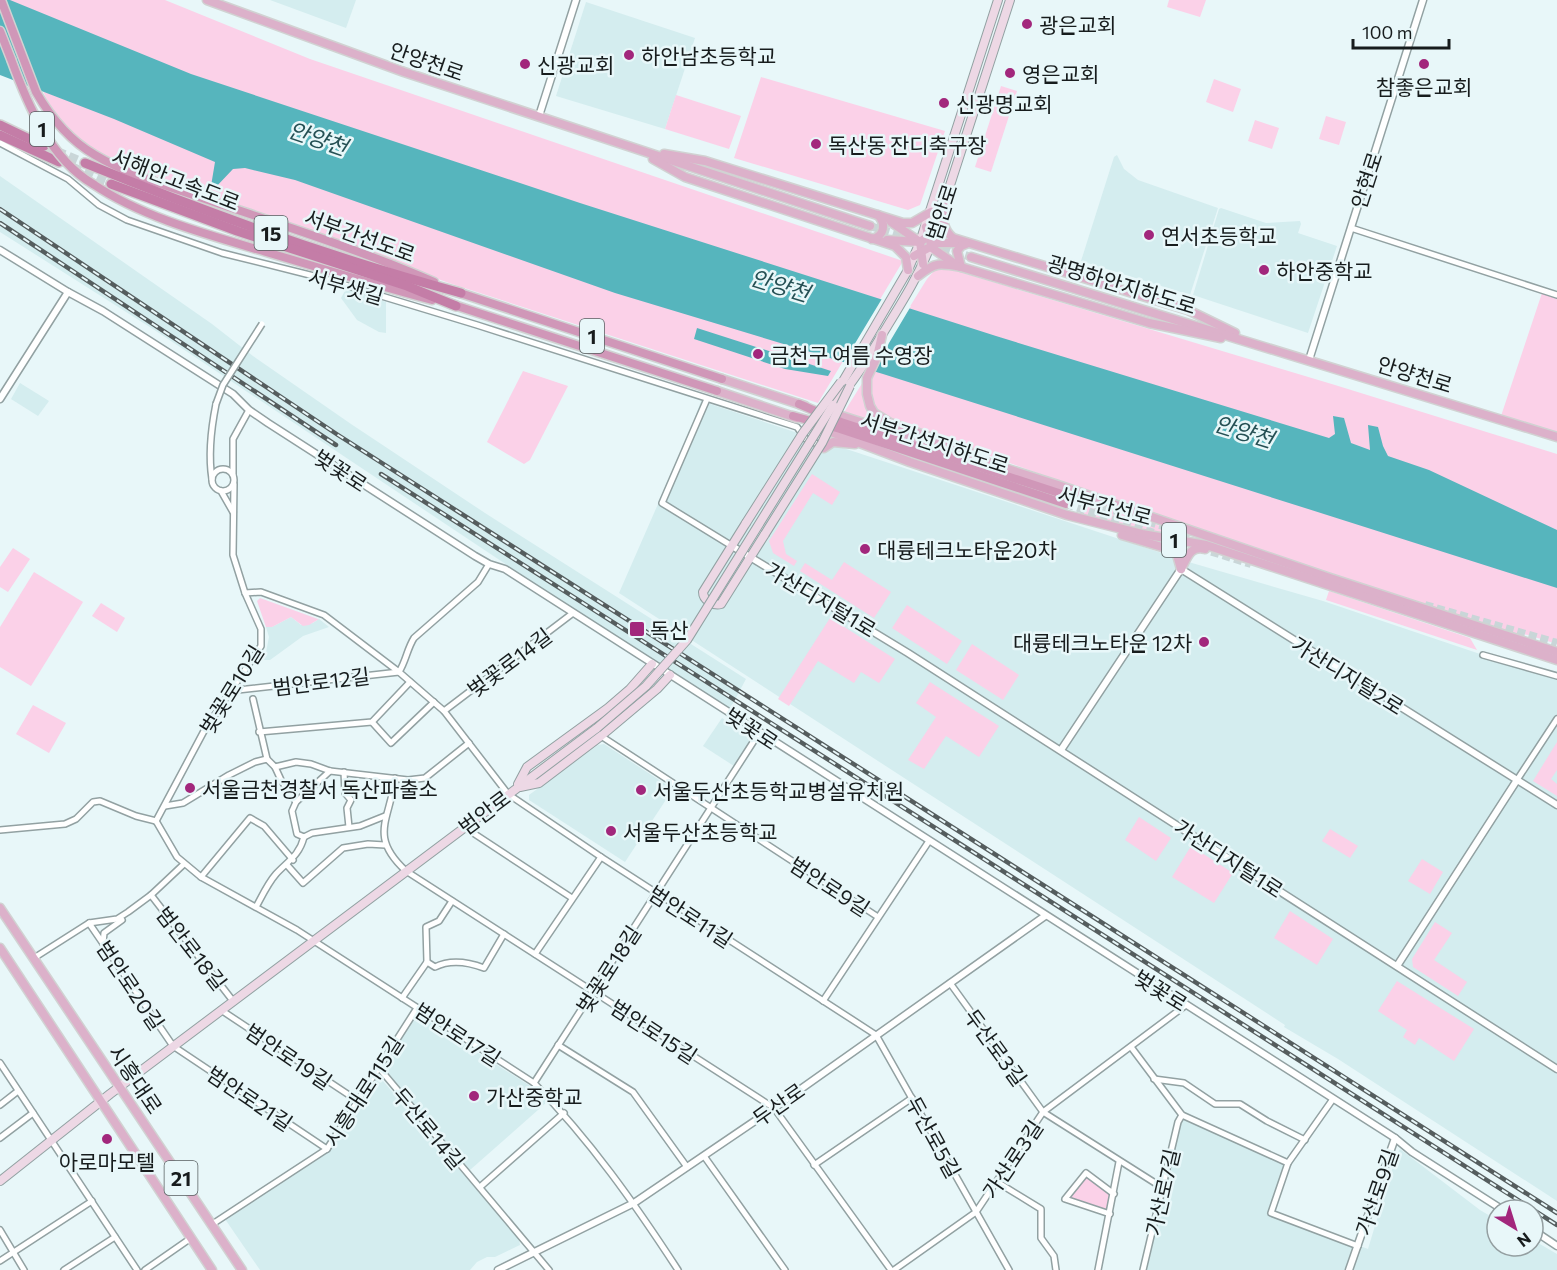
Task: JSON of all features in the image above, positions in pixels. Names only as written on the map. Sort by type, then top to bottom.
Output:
[{"type":"highway","name":"서부간선도로","points":[[1,0],[36,92],[56,123],[95,156],[413,273],[461,294],[722,379]]},
{"type":"highway","name":"서부간선도로","points":[[0,31],[24,95],[43,131],[85,180],[126,204],[229,240],[456,306],[717,391]]},
{"type":"highway","points":[[0,125],[44,146]]},
{"type":"highway","points":[[0,135],[59,162]]},
{"type":"highway","name":"서해안고속도로","points":[[85,163],[170,198],[243,224],[408,279],[461,294]]},
{"type":"highway","name":"서해안고속도로","points":[[111,184],[237,231],[407,286],[456,306]]},
{"type":"highway","name":"서부간선지하도로","points":[[793,416],[1067,500],[841,422],[799,404]]},
{"type":"main road","name":"안양천로","points":[[207,0],[393,69],[637,149]]},
{"type":"main road","name":"범안로","points":[[926,227],[998,0]]},
{"type":"main road","name":"범안로","points":[[927,241],[943,205],[1010,0]]},
{"type":"main road","points":[[637,149],[705,161],[912,224],[931,212]]},
{"type":"main road","points":[[637,149],[870,226]]},
{"type":"main road","points":[[637,149],[685,177],[895,246],[902,252],[908,263],[908,270]]},
{"type":"main road","points":[[943,205],[945,230],[953,238],[1188,310],[1263,345]]},
{"type":"main road","points":[[875,239],[883,229],[884,222],[878,214]]},
{"type":"main road","points":[[878,214],[927,241],[938,254],[961,267]]},
{"type":"main road","points":[[923,264],[927,241],[926,227]]},
{"type":"main road","points":[[875,239],[969,243]]},
{"type":"main road","points":[[914,256],[927,241]]},
{"type":"main road","points":[[961,267],[957,251],[969,243]]},
{"type":"main road","name":"범안로","points":[[833,405],[841,382],[908,270],[914,256]]},
{"type":"main road","name":"광명하안지하도로","points":[[971,257],[1263,345]]},
{"type":"main road","points":[[918,276],[927,268],[940,263],[961,267],[1149,323],[1263,345]]},
{"type":"main road","name":"범안로","points":[[0,1181],[173,1046],[597,728],[646,686],[687,640],[833,405],[850,386],[918,276],[923,264]]},
{"type":"main road","points":[[882,335],[877,357],[867,378],[867,394],[874,412],[890,423],[1058,485]]},
{"type":"main road","name":"안양천로","points":[[1263,345],[1557,437]]},
{"type":"main road","name":"서부간선로","points":[[722,379],[1058,485],[1327,577],[1557,652]]},
{"type":"main road","points":[[841,382],[803,433],[746,523],[703,592],[705,599],[714,604],[720,604],[822,443],[850,386]]},
{"type":"main road","name":"서부간선로","points":[[717,391],[793,416],[910,462],[1091,522],[1142,534],[1206,544],[1557,660]]},
{"type":"main road","points":[[824,447],[833,442],[864,444]]},
{"type":"main road","points":[[1091,522],[1122,535],[1172,550],[1178,555],[1181,569]]},
{"type":"main road","points":[[1181,569],[1192,550],[1199,547],[1290,573]]},
{"type":"main road","points":[[516,788],[527,767],[630,689],[652,664]]},
{"type":"main road","points":[[516,788],[539,783],[601,736],[657,689],[670,675]]},
{"type":"main road","name":"시흥대로","points":[[0,908],[242,1270]]},
{"type":"main road","name":"시흥대로","points":[[0,948],[212,1270]]},
{"type":"street","points":[[539,116],[576,0]]},
{"type":"street","name":"안현로","points":[[1310,360],[1423,0]]},
{"type":"street","name":"서부샛길","points":[[0,143],[68,179],[99,205],[127,220],[222,253],[322,278],[584,358],[797,427],[806,439],[824,447]]},
{"type":"street","points":[[1351,228],[1557,295]]},
{"type":"street","name":"벚꽃로","points":[[0,249],[233,394],[249,410],[489,564],[505,569],[1395,1138],[1412,1152],[1485,1199]]},
{"type":"street","points":[[0,399],[68,292]]},
{"type":"street","points":[[234,516],[221,491],[214,487],[212,479],[210,462],[212,425],[223,385],[262,324]]},
{"type":"street","points":[[707,399],[662,503],[732,546]]},
{"type":"street","name":"벚꽃로10길","points":[[156,821],[204,731],[230,691],[259,653],[261,646],[261,630],[245,593],[233,555],[234,439],[249,410]]},
{"type":"street","points":[[212,479],[233,458]]},
{"type":"street","points":[[210,462],[218,471]]},
{"type":"street","points":[[218,471],[227,470],[233,475]]},
{"type":"street","points":[[221,491],[229,490],[234,484]]},
{"type":"street","name":"가산디지털1로","points":[[732,546],[908,653],[1557,1069]]},
{"type":"street","points":[[245,593],[261,592],[324,615],[399,672],[408,646],[414,638],[478,582],[489,564]]},
{"type":"street","points":[[1060,750],[1181,569]]},
{"type":"street","name":"가산디지털2로","points":[[1181,569],[1557,805]]},
{"type":"street","name":"벚꽃로14길","points":[[444,711],[573,613]]},
{"type":"street","points":[[1483,655],[1557,676]]},
{"type":"street","name":"범안로12길","points":[[230,691],[399,672],[444,711],[508,794]]},
{"type":"street","name":"범안로12길","points":[[259,732],[372,722],[410,682]]},
{"type":"street","name":"범안로12길","points":[[253,699],[267,759]]},
{"type":"street","points":[[372,722],[391,743],[434,702]]},
{"type":"street","points":[[1397,966],[1557,718]]},
{"type":"street","name":"벚꽃로18길","points":[[534,1083],[759,733]]},
{"type":"street","name":"범안로9길","points":[[601,736],[878,917]]},
{"type":"street","points":[[275,767],[296,762],[311,764],[330,771],[408,780],[425,778],[469,743]]},
{"type":"street","points":[[165,806],[183,803],[229,775],[255,762],[267,759],[275,767],[281,780],[297,802]]},
{"type":"street","points":[[304,837],[297,834],[292,811],[297,802],[330,771]]},
{"type":"street","points":[[344,772],[345,793],[351,800],[347,808],[349,827]]},
{"type":"street","points":[[287,865],[303,883],[343,848],[369,844],[385,845],[385,816],[392,800],[395,778]]},
{"type":"street","name":"범안로11길","points":[[508,794],[600,857],[876,1035]]},
{"type":"street","points":[[0,830],[65,824],[76,819],[93,802],[100,801],[136,816],[156,821]]},
{"type":"street","points":[[256,907],[276,874],[292,860],[301,848],[304,837],[312,833],[360,826],[385,816]]},
{"type":"street","points":[[201,877],[250,818],[264,826],[292,860]]},
{"type":"street","name":"범안로17길","points":[[156,821],[177,857],[201,877],[313,941],[534,1083],[564,1113],[634,1203],[678,1270]]},
{"type":"street","points":[[464,827],[573,898]]},
{"type":"street","points":[[823,1001],[928,841]]},
{"type":"street","name":"범안로15길","points":[[385,845],[406,871],[774,1108]]},
{"type":"street","points":[[535,954],[600,857]]},
{"type":"street","points":[[34,958],[89,923],[117,919],[151,895],[184,864]]},
{"type":"street","name":"범안로18길","points":[[151,895],[233,1001]]},
{"type":"street","points":[[452,900],[439,921],[426,927],[427,962],[435,967],[446,962],[470,963],[484,968],[504,934]]},
{"type":"street","points":[[103,944],[104,933],[122,920],[128,912]]},
{"type":"street","name":"두산로","points":[[498,1270],[634,1203],[774,1108],[1045,916]]},
{"type":"street","name":"범안로20길","points":[[89,923],[173,1046]]},
{"type":"street","name":"범안로17길","points":[[402,998],[427,962]]},
{"type":"street","name":"두산로3길","points":[[950,983],[1043,1112],[1163,1188]]},
{"type":"street","name":"가산로3길","points":[[893,1270],[976,1212],[1043,1112],[1186,1005]]},
{"type":"street","name":"시흥대로115길","points":[[211,1225],[327,1149],[417,1008]]},
{"type":"street","name":"범안로19길","points":[[221,1010],[358,1101]]},
{"type":"street","name":"두산로5길","points":[[876,1035],[1009,1270]]},
{"type":"street","points":[[558,1045],[633,1092],[687,1167]]},
{"type":"street","name":"범안로21길","points":[[173,1046],[327,1149]]},
{"type":"street","points":[[1131,1047],[1182,1115],[1288,1163],[1333,1099]]},
{"type":"street","points":[[0,1064],[137,1270]]},
{"type":"street","name":"두산로14길","points":[[379,1068],[549,1270]]},
{"type":"street","points":[[1154,1079],[1184,1083],[1215,1104],[1240,1104],[1305,1140]]},
{"type":"street","points":[[1,1102],[18,1091]]},
{"type":"street","points":[[814,1165],[912,1098]]},
{"type":"street","points":[[774,1108],[893,1270]]},
{"type":"street","points":[[0,1138],[33,1113]]},
{"type":"street","name":"두산로14길","points":[[480,1187],[564,1113]]},
{"type":"street","name":"가산로7길","points":[[1143,1270],[1178,1122],[1182,1115]]},
{"type":"street","name":"가산로9길","points":[[1349,1270],[1395,1138]]},
{"type":"street","points":[[704,1156],[785,1270]]},
{"type":"street","points":[[1098,1270],[1119,1162]]},
{"type":"street","name":"가산로9길","points":[[1288,1163],[1271,1213],[1358,1245]]},
{"type":"street","points":[[1110,1214],[1065,1199],[1086,1173],[1114,1194]]},
{"type":"street","points":[[997,1182],[1041,1209],[1041,1238],[1054,1256],[1056,1270]]},
{"type":"street","points":[[0,1261],[92,1201]]},
{"type":"street","points":[[0,1230],[24,1270]]},
{"type":"street","points":[[64,1270],[116,1237]]},
{"type":"street","points":[[145,1270],[191,1238]]},
{"type":"shaded area","points":[[6,0],[165,0],[310,59],[903,261],[818,403],[449,283],[161,178],[93,150],[75,137],[61,122],[46,98]]},
{"type":"shaded area","points":[[270,0],[356,0],[346,28]]},
{"type":"shaded area","points":[[1169,0],[1206,0],[1200,17],[1167,7]]},
{"type":"shaded area","name":"하안남초등학교","points":[[586,2],[695,38],[665,129],[556,96]]},
{"type":"shaded area","points":[[761,77],[945,131],[920,205],[908,210],[734,158]]},
{"type":"shaded area","points":[[1214,79],[1241,89],[1233,112],[1206,102]]},
{"type":"shaded area","points":[[1001,86],[1017,91],[991,172],[975,167]]},
{"type":"shaded area","points":[[676,95],[741,116],[729,149],[665,129]]},
{"type":"shaded area","points":[[1326,116],[1346,122],[1339,145],[1319,139]]},
{"type":"shaded area","points":[[1255,120],[1279,128],[1272,149],[1248,141]]},
{"type":"shaded area","name":"연서초등학교","points":[[1117,155],[1124,169],[1138,180],[1218,208],[1190,295],[1081,261],[1114,157]]},
{"type":"shaded area","points":[[0,176],[351,424],[485,513],[746,679],[730,709],[528,579],[156,331],[0,232]]},
{"type":"shaded area","name":"하안중학교","points":[[1221,208],[1266,223],[1300,221],[1298,233],[1337,246],[1308,333],[1193,295]]},
{"type":"shaded area","points":[[943,267],[1557,454],[1557,644],[1511,632],[1316,570],[968,448],[875,419],[873,423],[843,414],[927,279],[935,270]]},
{"type":"shaded area","points":[[346,289],[386,302],[386,333],[379,332],[357,320],[341,298]]},
{"type":"shaded area","points":[[1543,290],[1557,295],[1557,437],[1500,419]]},
{"type":"shaded area","points":[[523,371],[568,386],[530,460],[524,464],[487,442]]},
{"type":"shaded area","points":[[20,383],[49,401],[38,416],[11,399]]},
{"type":"shaded area","points":[[701,401],[1192,563],[1323,601],[1483,655],[1557,677],[1557,1201],[1338,1059],[1284,1027],[1285,1025],[619,593]]},
{"type":"shaded area","points":[[812,474],[840,492],[832,505],[813,493],[783,541],[786,554],[797,561],[794,566],[773,553],[769,541]]},
{"type":"shaded area","points":[[1087,498],[1186,536],[1164,535],[1081,515]]},
{"type":"shaded area","points":[[13,548],[30,559],[8,592],[0,587],[0,567]]},
{"type":"shaded area","points":[[844,562],[891,592],[874,618],[800,571],[805,563],[832,580]]},
{"type":"shaded area","points":[[34,572],[83,602],[31,686],[0,667],[0,627]]},
{"type":"shaded area","points":[[1329,591],[1470,638],[1477,650],[1326,600]]},
{"type":"shaded area","points":[[260,598],[319,619],[303,626],[291,617],[272,627],[266,627],[257,601]]},
{"type":"shaded area","points":[[101,603],[125,618],[117,632],[92,616]]},
{"type":"shaded area","points":[[907,605],[962,641],[947,664],[892,628]]},
{"type":"shaded area","points":[[291,617],[301,625],[313,623],[319,619],[329,627],[303,636],[270,660],[261,660],[266,652],[269,637],[266,627],[272,627]]},
{"type":"shaded area","points":[[830,618],[895,659],[879,683],[861,672],[854,683],[818,661],[789,706],[778,699]]},
{"type":"shaded area","points":[[972,644],[1019,675],[1003,700],[956,670]]},
{"type":"shaded area","points":[[930,682],[999,726],[979,757],[946,736],[924,769],[908,760],[936,717],[916,703]]},
{"type":"shaded area","points":[[33,705],[66,723],[49,753],[16,734]]},
{"type":"shaded area","points":[[722,718],[752,738],[734,766],[703,746]]},
{"type":"shaded area","points":[[1557,742],[1557,770],[1551,779],[1557,784],[1557,796],[1533,781]]},
{"type":"shaded area","name":"서울두산초등학교","points":[[604,744],[673,789],[625,862],[529,800],[529,795],[598,745]]},
{"type":"shaded area","points":[[1139,817],[1171,838],[1156,861],[1125,840]]},
{"type":"shaded area","points":[[1330,829],[1358,846],[1350,858],[1322,841]]},
{"type":"shaded area","points":[[1191,846],[1233,873],[1214,903],[1172,877]]},
{"type":"shaded area","points":[[1422,859],[1443,872],[1430,894],[1408,881]]},
{"type":"shaded area","points":[[1290,911],[1333,939],[1317,965],[1274,938]]},
{"type":"shaded area","points":[[1435,922],[1452,933],[1434,960],[1467,982],[1458,996],[1413,967],[1412,959]]},
{"type":"shaded area","points":[[1397,981],[1474,1029],[1454,1061],[1419,1038],[1415,1045],[1403,1037],[1407,1030],[1378,1011]]},
{"type":"shaded area","name":"가산중학교","points":[[420,1016],[535,1089],[547,1102],[470,1170],[384,1068],[415,1017]]},
{"type":"shaded area","points":[[376,1080],[383,1081],[519,1239],[520,1245],[495,1257],[487,1257],[477,1262],[470,1270],[260,1270],[225,1219],[329,1152]]},
{"type":"shaded area","points":[[1182,1115],[1288,1163],[1271,1213],[1368,1249],[1400,1149],[1485,1213],[1485,1258],[1545,1258],[1545,1247],[1557,1254],[1557,1270],[1147,1270]]},
{"type":"shaded area","points":[[1086,1173],[1114,1194],[1110,1214],[1065,1199]]},
{"type":"water","name":"안양천","points":[[0,0],[10,0],[191,74],[580,203],[996,336],[1329,438],[1335,434],[1333,416],[1344,418],[1351,443],[1370,450],[1368,425],[1378,427],[1388,456],[1429,470],[1557,530],[1557,588],[883,374],[615,293],[295,180],[245,168],[233,169],[215,188],[211,186],[215,162],[114,119],[0,75]]},
{"type":"water","name":"금천구 여름 수영장","points":[[697,328],[831,371],[828,376],[785,369],[694,339]]},
{"type":"pier","points":[[883,297],[911,306],[874,374],[842,365]]},
{"type":"tunnel","points":[[44,146],[85,163]]},
{"type":"tunnel","points":[[72,167],[111,184]]},
{"type":"tunnel","points":[[870,226],[916,240]]},
{"type":"tunnel","points":[[931,244],[971,257]]},
{"type":"tunnel","points":[[1068,496],[1194,536]]},
{"type":"tunnel","points":[[1066,504],[1157,534]]},
{"type":"tunnel","points":[[1200,548],[1251,564]]},
{"type":"tunnel","points":[[1425,605],[1557,643]]},
{"type":"railway","points":[[0,209],[338,435],[1557,1213]]},
{"type":"railway","points":[[0,223],[336,445]]},
{"type":"railway","points":[[381,474],[1557,1225]]},
{"type":"place","name":"광은교회","points":[[1027,24]]},
{"type":"place","name":"하안남초등학교","points":[[629,55]]},
{"type":"place","name":"신광교회","points":[[525,64]]},
{"type":"place","name":"참좋은교회","points":[[1424,64]]},
{"type":"place","name":"영은교회","points":[[1010,73]]},
{"type":"place","name":"신광명교회","points":[[944,103]]},
{"type":"place","name":"독산동 잔디축구장","points":[[816,144]]},
{"type":"place","name":"연서초등학교","points":[[1149,235]]},
{"type":"place","name":"하안중학교","points":[[1264,270]]},
{"type":"place","name":"금천구 여름 수영장","points":[[758,354]]},
{"type":"place","name":"대륭테크노타운20차","points":[[865,549]]},
{"type":"place","name":"독산","points":[[637,629]]},
{"type":"place","name":"대륭테크노타운 12차","points":[[1204,642]]},
{"type":"place","name":"서울금천경찰서 독산파출소","points":[[190,788]]},
{"type":"place","name":"서울두산초등학교병설유치원","points":[[641,790]]},
{"type":"place","name":"서울두산초등학교","points":[[611,831]]},
{"type":"place","name":"가산중학교","points":[[474,1096]]},
{"type":"place","name":"아로마모텔","points":[[107,1139]]}]
